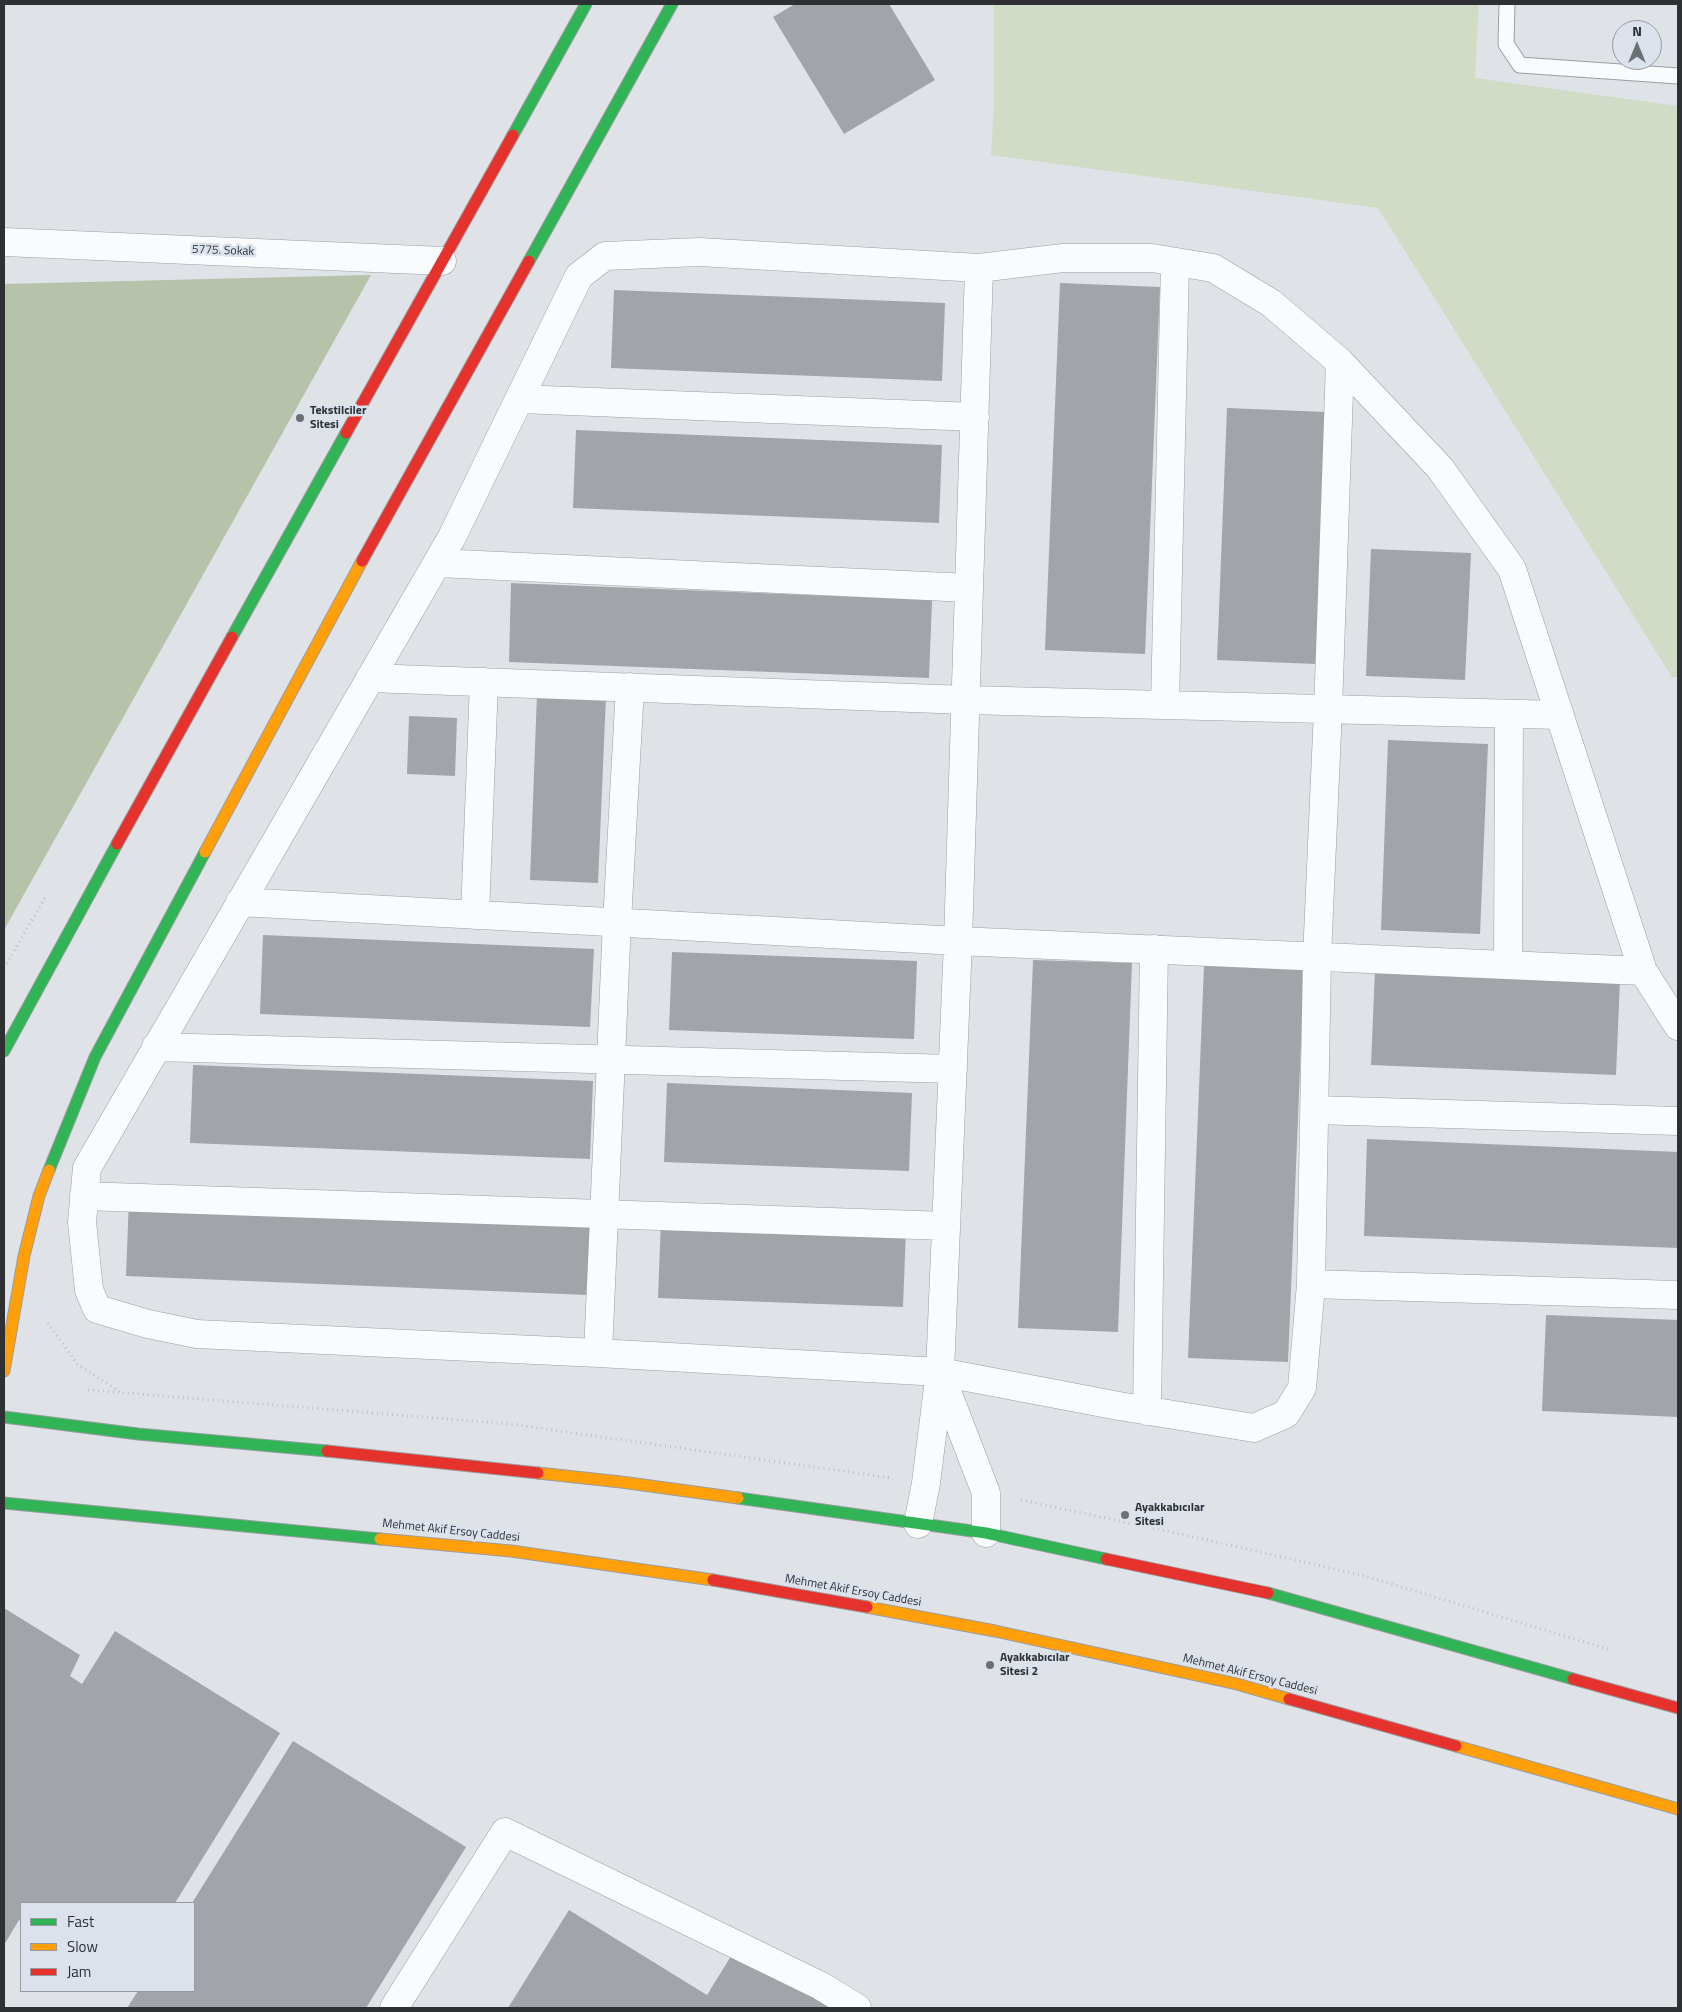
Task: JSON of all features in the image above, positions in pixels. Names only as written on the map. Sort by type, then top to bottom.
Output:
[{"type":"main road","points":[[4,1051],[109,858],[586,4]]},
{"type":"main road","points":[[4,1372],[24,1256],[39,1196],[95,1057],[312,652],[672,4]]},
{"type":"main road","points":[[4,1417],[138,1434],[327,1451],[621,1482],[986,1533],[1263,1592],[1560,1673],[1678,1708]]},
{"type":"main road","name":"Mehmet Akif Ersoy Caddesi","points":[[4,1503],[511,1551],[728,1582],[966,1625],[1237,1684],[1678,1809]]},
{"type":"street","name":"5775. Sokak","points":[[4,242],[442,261]]},
{"type":"street","points":[[1340,362],[1317,957],[1311,1284],[1302,1388],[1286,1414],[1254,1428],[1147,1411],[940,1372],[598,1353],[197,1334],[148,1324],[97,1309],[89,1290],[82,1222],[87,1168],[452,538],[579,276],[605,256],[699,252],[979,268],[1063,258],[1152,258],[1213,268],[1271,303],[1340,362],[1440,468],[1512,569],[1643,971],[1678,1026]]},
{"type":"street","points":[[1165,705],[1175,262]]},
{"type":"street","points":[[918,1524],[926,1483],[940,1372],[958,940],[979,268]]},
{"type":"street","points":[[519,399],[975,417]]},
{"type":"street","points":[[436,564],[970,588]]},
{"type":"street","points":[[370,678],[966,700],[1560,715]]},
{"type":"street","points":[[475,914],[484,682]]},
{"type":"street","points":[[598,1353],[610,1059],[630,687]]},
{"type":"street","points":[[1508,965],[1509,714]]},
{"type":"street","points":[[240,902],[958,940],[1643,971]]},
{"type":"street","points":[[1147,1411],[1154,949]]},
{"type":"street","points":[[156,1047],[953,1069]]},
{"type":"street","points":[[1315,1110],[1678,1122]]},
{"type":"street","points":[[84,1196],[946,1226]]},
{"type":"street","points":[[1311,1284],[1678,1295]]},
{"type":"street","points":[[940,1372],[986,1493],[986,1533]]},
{"type":"street","points":[[394,2008],[505,1832],[821,1986],[857,2008]]},
{"type":"lane","points":[[1507,4],[1506,44],[1520,65],[1678,76]]},
{"type":"green space","points":[[994,4],[1479,4],[1475,78],[1678,106],[1678,677],[1672,677],[1378,208],[991,155],[994,102]]},
{"type":"green space","points":[[371,275],[4,930],[4,284]]},
{"type":"building","points":[[795,4],[889,4],[935,80],[844,134],[773,17]]},
{"type":"building","points":[[1060,283],[1160,287],[1145,654],[1045,650]]},
{"type":"building","points":[[614,290],[945,303],[942,381],[611,368]]},
{"type":"building","points":[[1227,408],[1326,412],[1316,664],[1217,660]]},
{"type":"building","points":[[576,430],[942,445],[939,523],[573,508]]},
{"type":"building","points":[[1371,549],[1471,553],[1465,680],[1366,676]]},
{"type":"building","points":[[511,583],[932,600],[929,678],[509,662]]},
{"type":"building","points":[[537,694],[606,696],[598,883],[530,880]]},
{"type":"building","points":[[409,716],[457,718],[455,776],[407,774]]},
{"type":"building","points":[[1388,740],[1488,744],[1480,934],[1381,930]]},
{"type":"building","points":[[263,935],[594,949],[590,1027],[260,1014]]},
{"type":"building","points":[[672,952],[917,961],[914,1039],[669,1030]]},
{"type":"building","points":[[1033,960],[1132,963],[1118,1332],[1018,1328]]},
{"type":"building","points":[[1204,966],[1304,970],[1288,1362],[1188,1358]]},
{"type":"building","points":[[1375,969],[1620,979],[1616,1075],[1371,1065]]},
{"type":"building","points":[[193,1065],[593,1081],[590,1159],[190,1143]]},
{"type":"building","points":[[667,1083],[912,1093],[909,1171],[664,1162]]},
{"type":"building","points":[[1367,1139],[1678,1152],[1678,1248],[1364,1236]]},
{"type":"building","points":[[129,1198],[591,1216],[588,1295],[126,1276]]},
{"type":"building","points":[[661,1220],[906,1229],[903,1307],[658,1298]]},
{"type":"building","points":[[1546,1315],[1678,1320],[1678,1417],[1542,1411]]},
{"type":"building","points":[[4,1608],[80,1655],[70,1676],[82,1684],[115,1631],[280,1733],[176,1902],[20,1902],[20,1920],[4,1945]]},
{"type":"building","points":[[293,1741],[466,1847],[366,2008],[127,2008],[137,1992],[195,1992],[195,1902],[193,1902]]},
{"type":"building","points":[[569,1910],[707,1995],[736,1948],[834,2008],[508,2008]]},
{"type":"traffic: fast","points":[[513,135],[586,4]]},
{"type":"traffic: fast","points":[[529,261],[672,4]]},
{"type":"traffic: fast","points":[[232,637],[346,433]]},
{"type":"traffic: fast","points":[[4,1051],[117,844]]},
{"type":"traffic: fast","points":[[49,1170],[95,1057],[205,852]]},
{"type":"traffic: fast","points":[[4,1417],[138,1434],[327,1451]]},
{"type":"traffic: fast","points":[[738,1498],[986,1533],[1106,1559]]},
{"type":"traffic: fast","points":[[4,1503],[380,1539]]},
{"type":"traffic: fast","points":[[1268,1593],[1573,1679]]},
{"type":"traffic: slow","points":[[205,852],[362,561]]},
{"type":"traffic: slow","points":[[4,1371],[24,1256],[39,1196],[49,1170]]},
{"type":"traffic: slow","points":[[538,1473],[738,1498]]},
{"type":"traffic: slow","points":[[380,1539],[511,1551],[713,1580]]},
{"type":"traffic: slow","points":[[867,1607],[995,1631],[1237,1684],[1289,1699]]},
{"type":"traffic: slow","points":[[1456,1746],[1678,1809]]},
{"type":"traffic: jam","points":[[346,433],[513,135]]},
{"type":"traffic: jam","points":[[362,561],[529,261]]},
{"type":"traffic: jam","points":[[117,844],[232,637]]},
{"type":"traffic: jam","points":[[327,1451],[538,1473]]},
{"type":"traffic: jam","points":[[1106,1559],[1268,1593]]},
{"type":"traffic: jam","points":[[713,1580],[867,1607]]},
{"type":"traffic: jam","points":[[1573,1679],[1678,1708]]},
{"type":"traffic: jam","points":[[1289,1699],[1456,1746]]},
{"type":"place","name":"Tekstilciler Sitesi","points":[[300,418]]},
{"type":"place","name":"Ayakkabıcılar Sitesi","points":[[1125,1515]]},
{"type":"place","name":"Ayakkabıcılar Sitesi 2","points":[[990,1665]]}]
